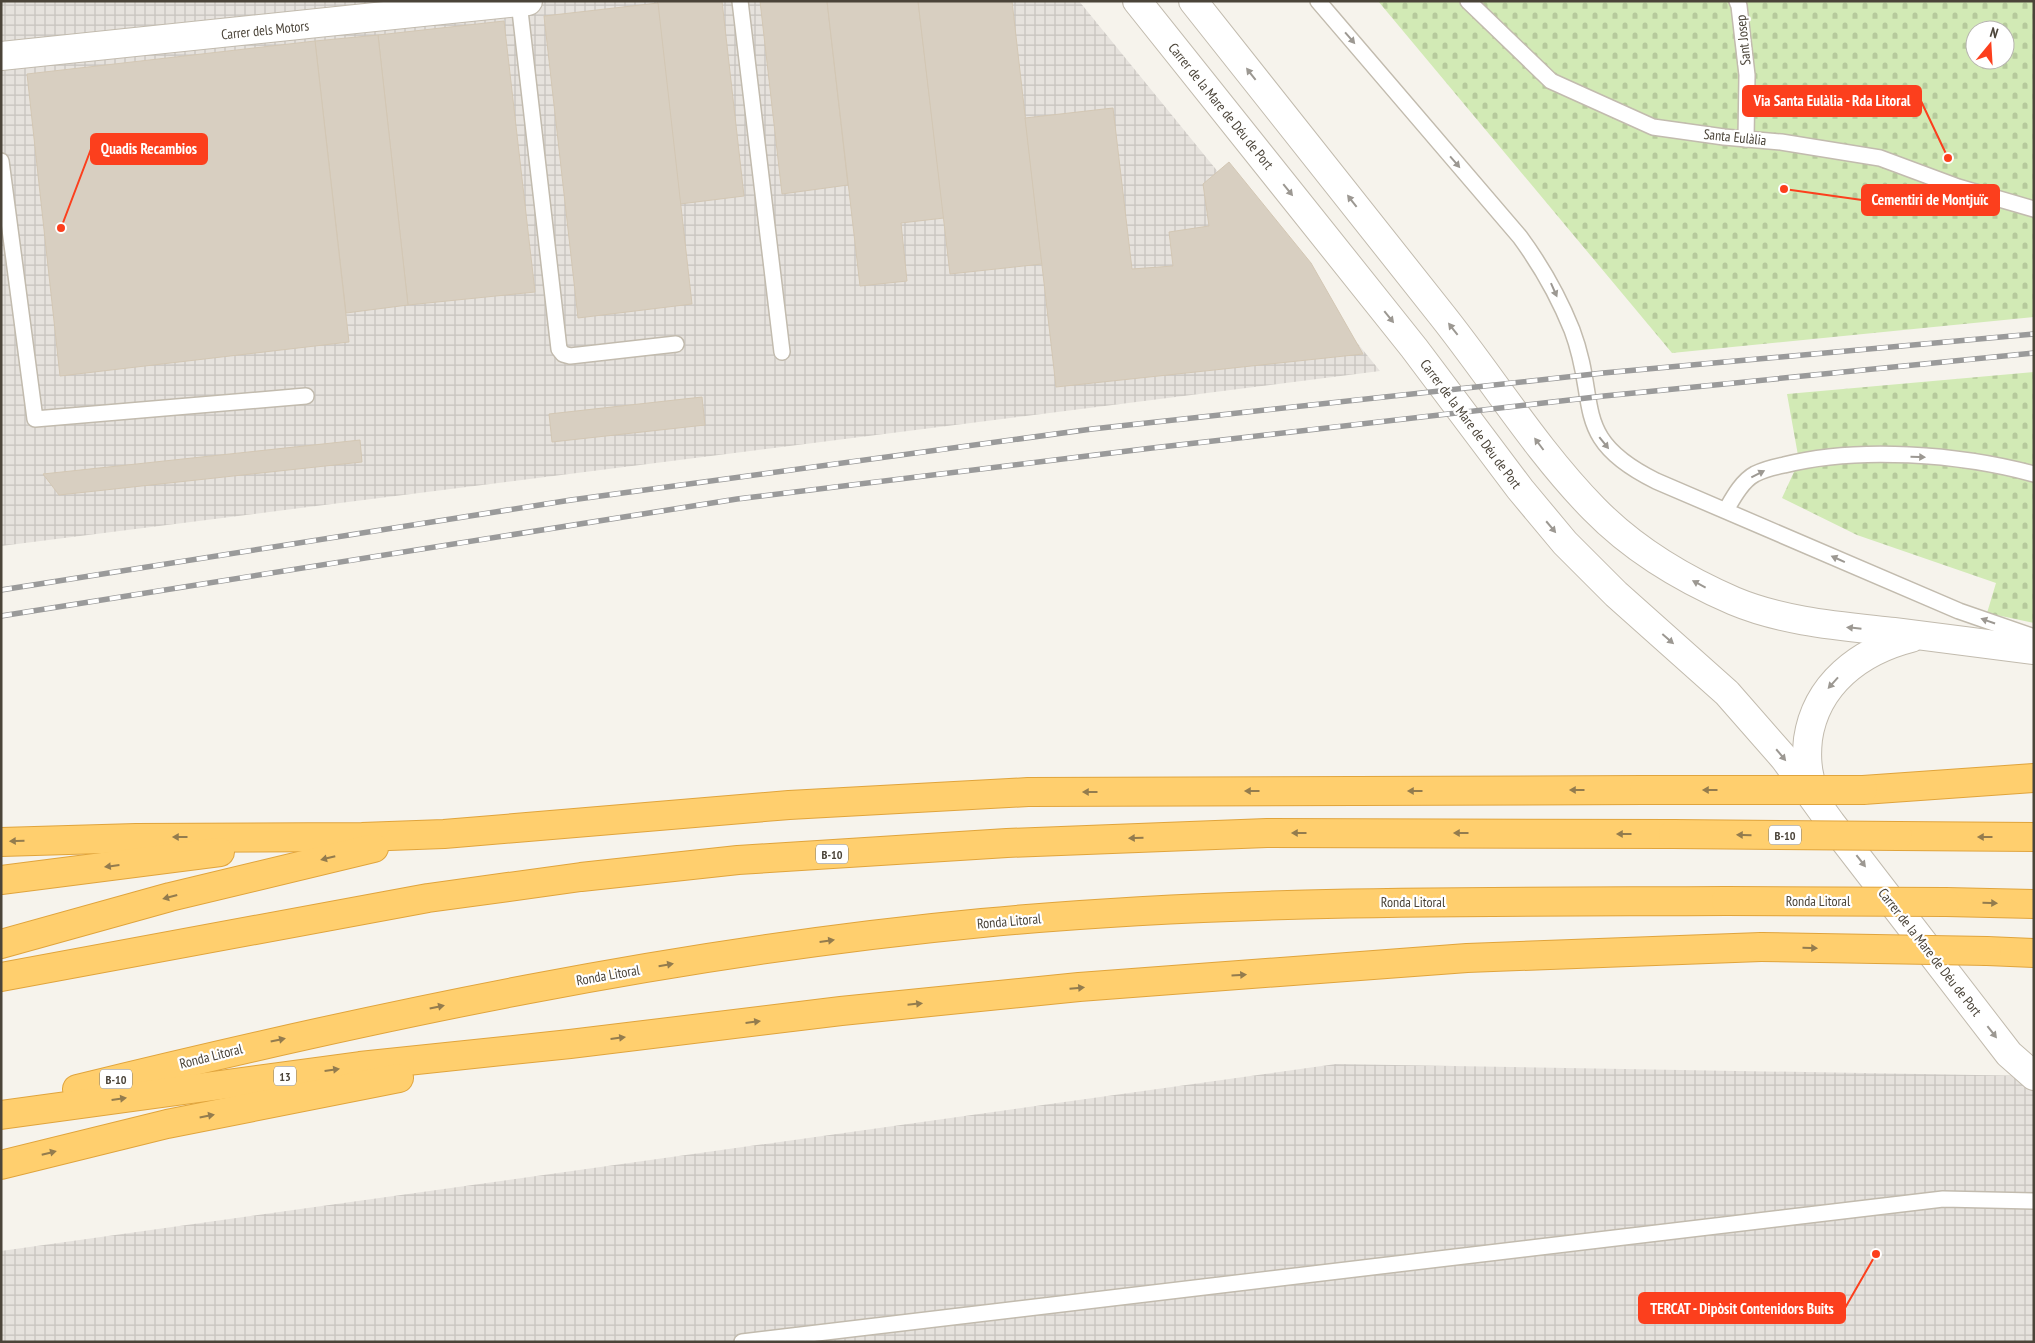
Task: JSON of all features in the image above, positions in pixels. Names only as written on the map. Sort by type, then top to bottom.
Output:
[{"type":"highway","points":[[1863,790],[2034,778]]},
{"type":"highway","points":[[1,842],[136,838],[444,834],[789,805],[1028,792],[1863,790],[2034,793]]},
{"type":"highway","name":"B-10","points":[[1,977],[428,898],[581,877],[738,860],[1007,843],[1267,833],[2034,837]]},
{"type":"highway","points":[[1,944],[170,897],[337,856],[444,834]]},
{"type":"highway","points":[[1,880],[333,836]]},
{"type":"highway","name":"Ronda Litoral","points":[[1,1107],[266,1043],[458,1003],[679,962],[830,940],[981,923],[1238,905],[1726,901],[2034,904]]},
{"type":"highway","points":[[1,1165],[167,1124],[570,1044],[841,1011],[1078,987],[1466,958],[1761,947],[2034,953]]},
{"type":"highway","name":"13","points":[[1,1115],[360,1066],[570,1044]]},
{"type":"street","name":"Carrer de la Mare de Déu de Port","points":[[1137,1],[1414,348],[1485,444],[1565,543],[1616,594],[1727,693],[1784,758],[1831,823],[2009,1054],[2034,1076]]},
{"type":"street","name":"Carrer de la Mare de Déu de Port","points":[[1193,1],[1483,367],[1568,480],[1595,510],[1622,534],[1656,560],[1738,602],[1780,615],[1826,625],[2034,650]]},
{"type":"street","name":"Carrer dels Motors","points":[[1,56],[523,2]]},
{"type":"street","name":"Carrer de la Mare de Déu de Port","points":[[1831,823],[1811,783],[1808,766],[1807,748],[1810,723],[1819,700],[1833,682],[1872,651],[1920,635]]},
{"type":"lane","points":[[740,1],[782,352]]},
{"type":"lane","points":[[1318,1],[1520,237],[1539,263],[1554,288],[1572,330],[1582,365],[1591,420],[1603,442],[1615,455],[1635,470],[1726,510],[1959,611],[2034,637]]},
{"type":"lane","name":"Santa Eulàlia","points":[[1468,1],[1551,81],[1653,127],[1880,158],[1958,187],[2034,209]]},
{"type":"lane","name":"Sant Josep","points":[[1736,1],[1739,6],[1746,75],[1746,139]]},
{"type":"lane","points":[[523,2],[559,349],[562,354],[570,356],[676,344]]},
{"type":"lane","points":[[1,161],[35,419],[306,396]]},
{"type":"lane","points":[[1726,510],[1738,490],[1754,475],[1799,461],[1822,457],[1868,455],[1950,458],[2007,466],[2034,474]]},
{"type":"lane","points":[[742,1342],[1943,1200],[2034,1201]]},
{"type":"shaded area","points":[[1,1],[1079,1],[1380,371],[1,546]]},
{"type":"shaded area","points":[[1336,1064],[2034,1076],[2034,1342],[1,1342],[1,1251]]},
{"type":"green space","points":[[1378,1],[2034,1],[2034,317],[1672,353]]},
{"type":"green space","points":[[2034,372],[2034,623],[1987,613],[1996,583],[1857,535],[1782,498],[1799,461],[1787,394]]},
{"type":"building","points":[[657,1],[722,1],[744,196],[680,204]]},
{"type":"building","points":[[760,1],[827,1],[848,185],[782,194]]},
{"type":"building","points":[[827,1],[918,1],[944,218],[901,223],[907,281],[860,286]]},
{"type":"building","points":[[918,1],[1012,1],[1042,264],[950,274]]},
{"type":"building","points":[[658,3],[692,304],[578,318],[544,16]]},
{"type":"building","points":[[504,21],[535,292],[408,305],[378,35]]},
{"type":"building","points":[[378,35],[408,305],[346,313],[315,41]]},
{"type":"building","points":[[315,41],[349,342],[60,376],[27,74]]},
{"type":"building","points":[[1113,108],[1132,269],[1173,266],[1169,232],[1209,226],[1203,184],[1229,162],[1311,263],[1363,354],[1056,387],[1025,118]]},
{"type":"building","points":[[702,397],[705,425],[552,442],[549,414]]},
{"type":"building","points":[[360,440],[362,462],[59,495],[43,474]]},
{"type":"railway","points":[[1,590],[571,500],[1092,429],[1603,373],[2034,334]]},
{"type":"railway","points":[[1,616],[737,499],[1152,448],[1604,396],[2034,353]]},
{"type":"place","name":"Via Santa Eulàlia - Rda Litoral","points":[[1948,158]]},
{"type":"place","name":"Cementiri de Montjuïc","points":[[1784,189]]},
{"type":"place","name":"Quadis Recambios","points":[[61,228]]},
{"type":"place","name":"TERCAT - Dipòsit Contenidors Buits","points":[[1876,1254]]}]
